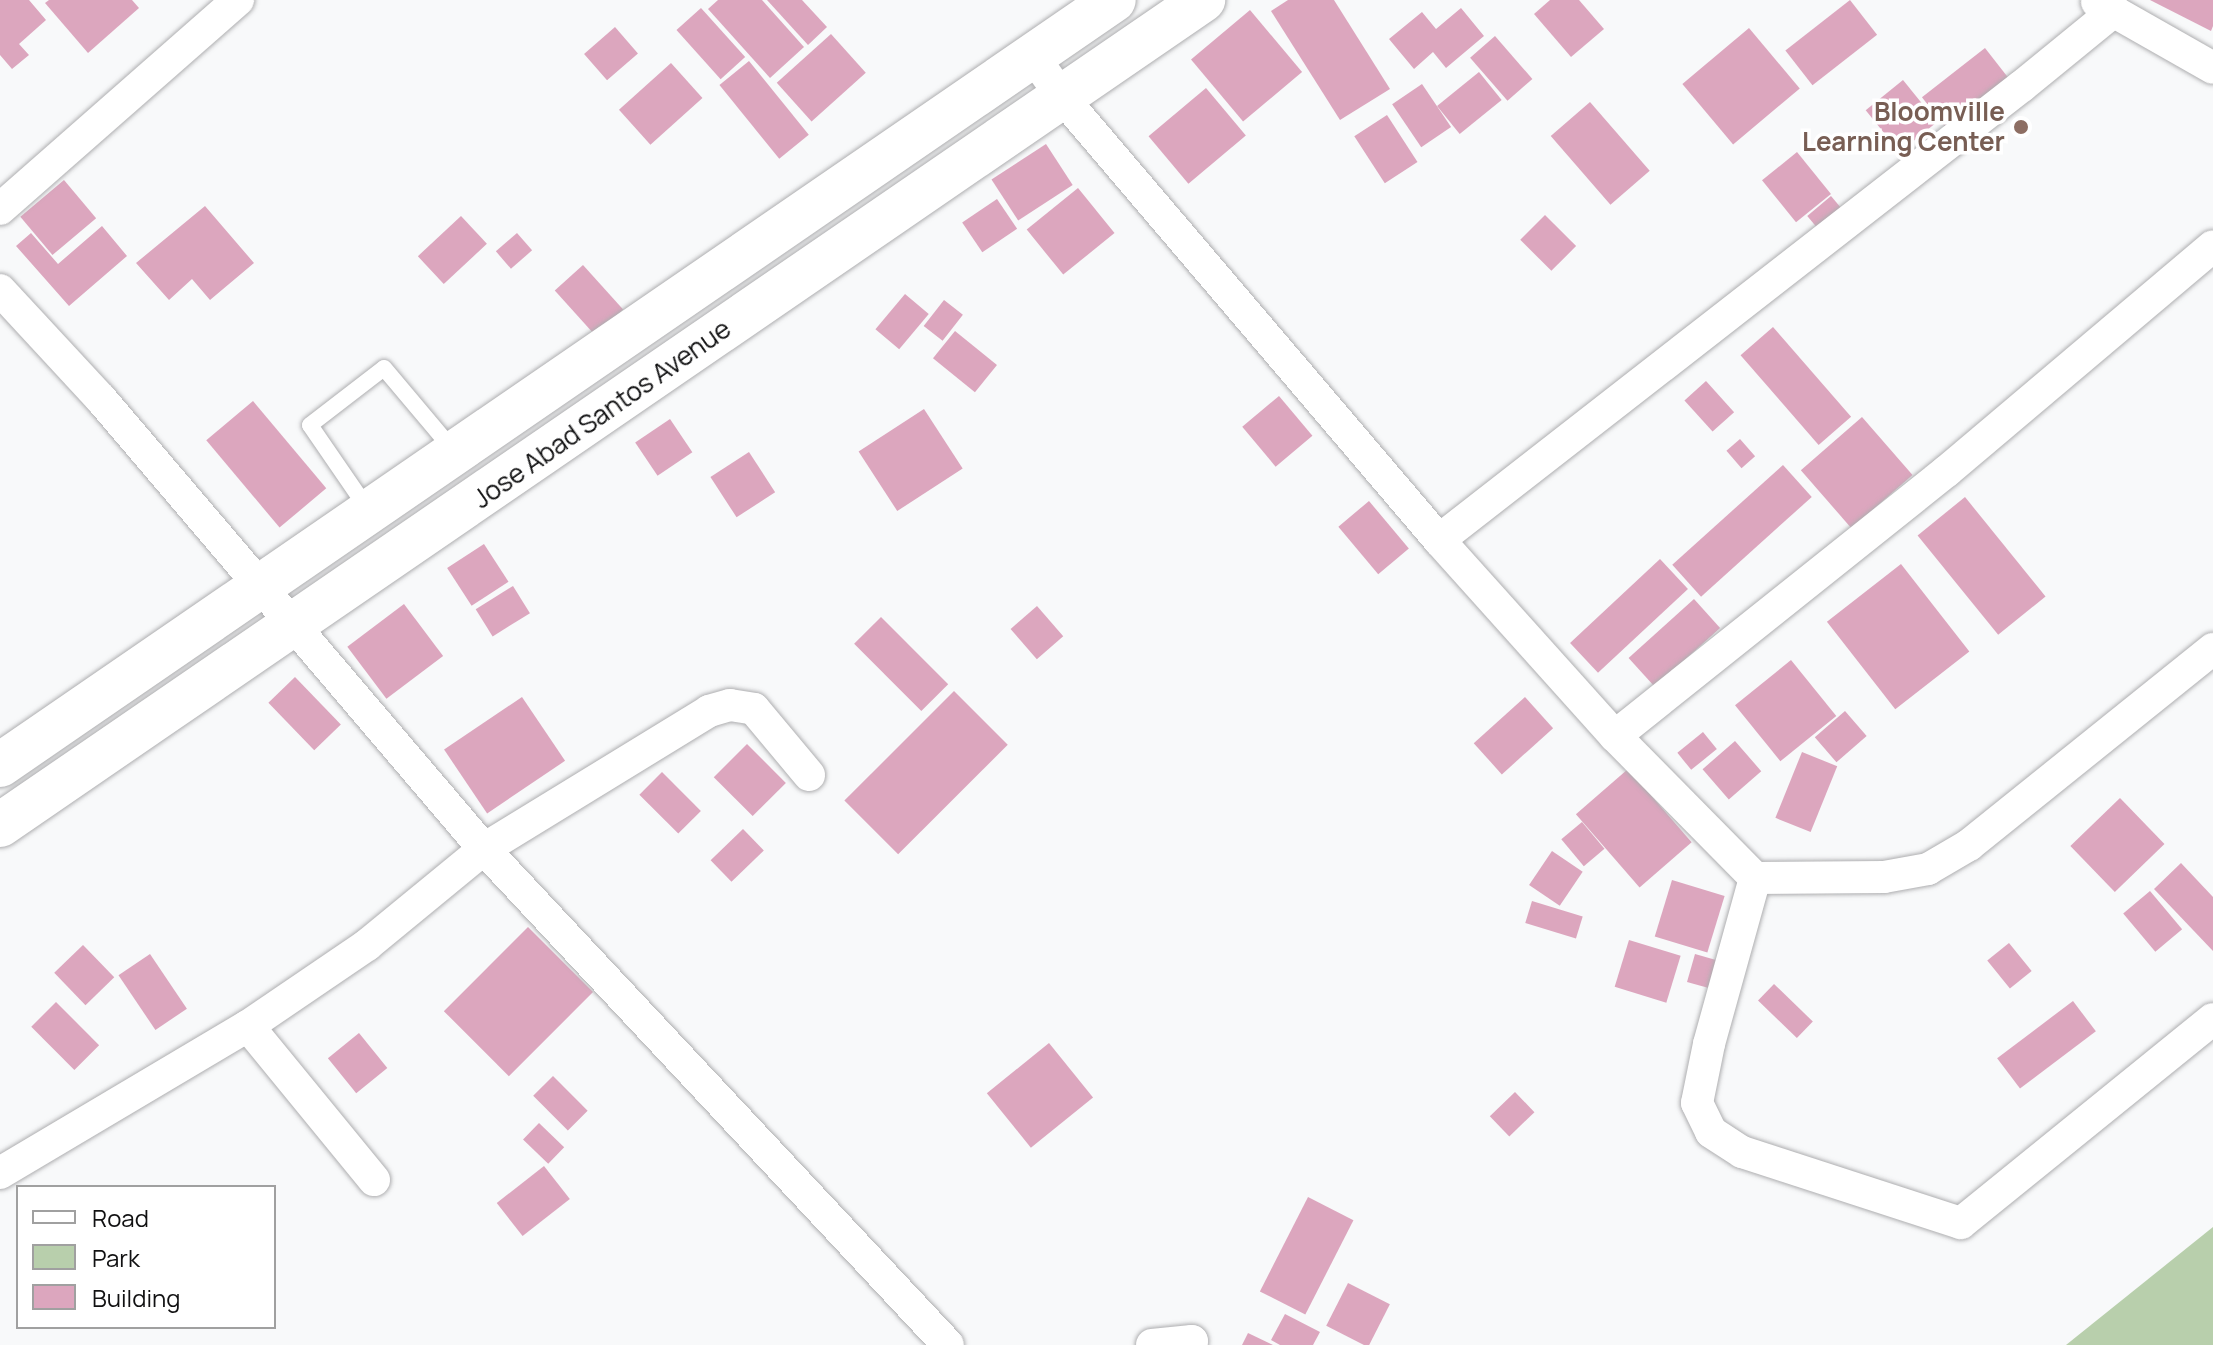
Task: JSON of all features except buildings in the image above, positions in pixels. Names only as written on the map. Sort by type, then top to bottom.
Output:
[{"type":"main road","name":"Jose Abad Santos Avenue","points":[[0,765],[1114,0]]},
{"type":"main road","name":"Jose Abad Santos Avenue","points":[[0,825],[295,626],[1203,0]]},
{"type":"street","points":[[0,209],[238,0]]},
{"type":"street","points":[[1439,540],[1972,126],[2104,5],[2213,68]]},
{"type":"street","points":[[1033,56],[1062,97],[1439,540],[1615,736],[1755,878],[1884,877],[1928,869],[1969,845],[2213,649]]},
{"type":"street","points":[[1615,736],[1947,471],[2213,246]]},
{"type":"street","points":[[0,290],[101,399],[484,849],[948,1345]]},
{"type":"street","points":[[0,1173],[248,1026],[367,945],[484,849],[709,711],[730,705],[754,709],[809,775]]},
{"type":"street","points":[[1755,878],[1709,1044],[1697,1103],[1711,1132],[1742,1152],[1961,1223],[2213,1019]]},
{"type":"street","points":[[248,1026],[374,1180]]},
{"type":"street","points":[[1152,1345],[1192,1341],[1190,1345]]},
{"type":"lane","points":[[370,512],[310,425],[384,368],[454,451]]},
{"type":"green space","points":[[2213,1227],[2213,1345],[2066,1345]]},
{"type":"place","name":"Bloomville Learning Center","points":[[2021,127]]}]
